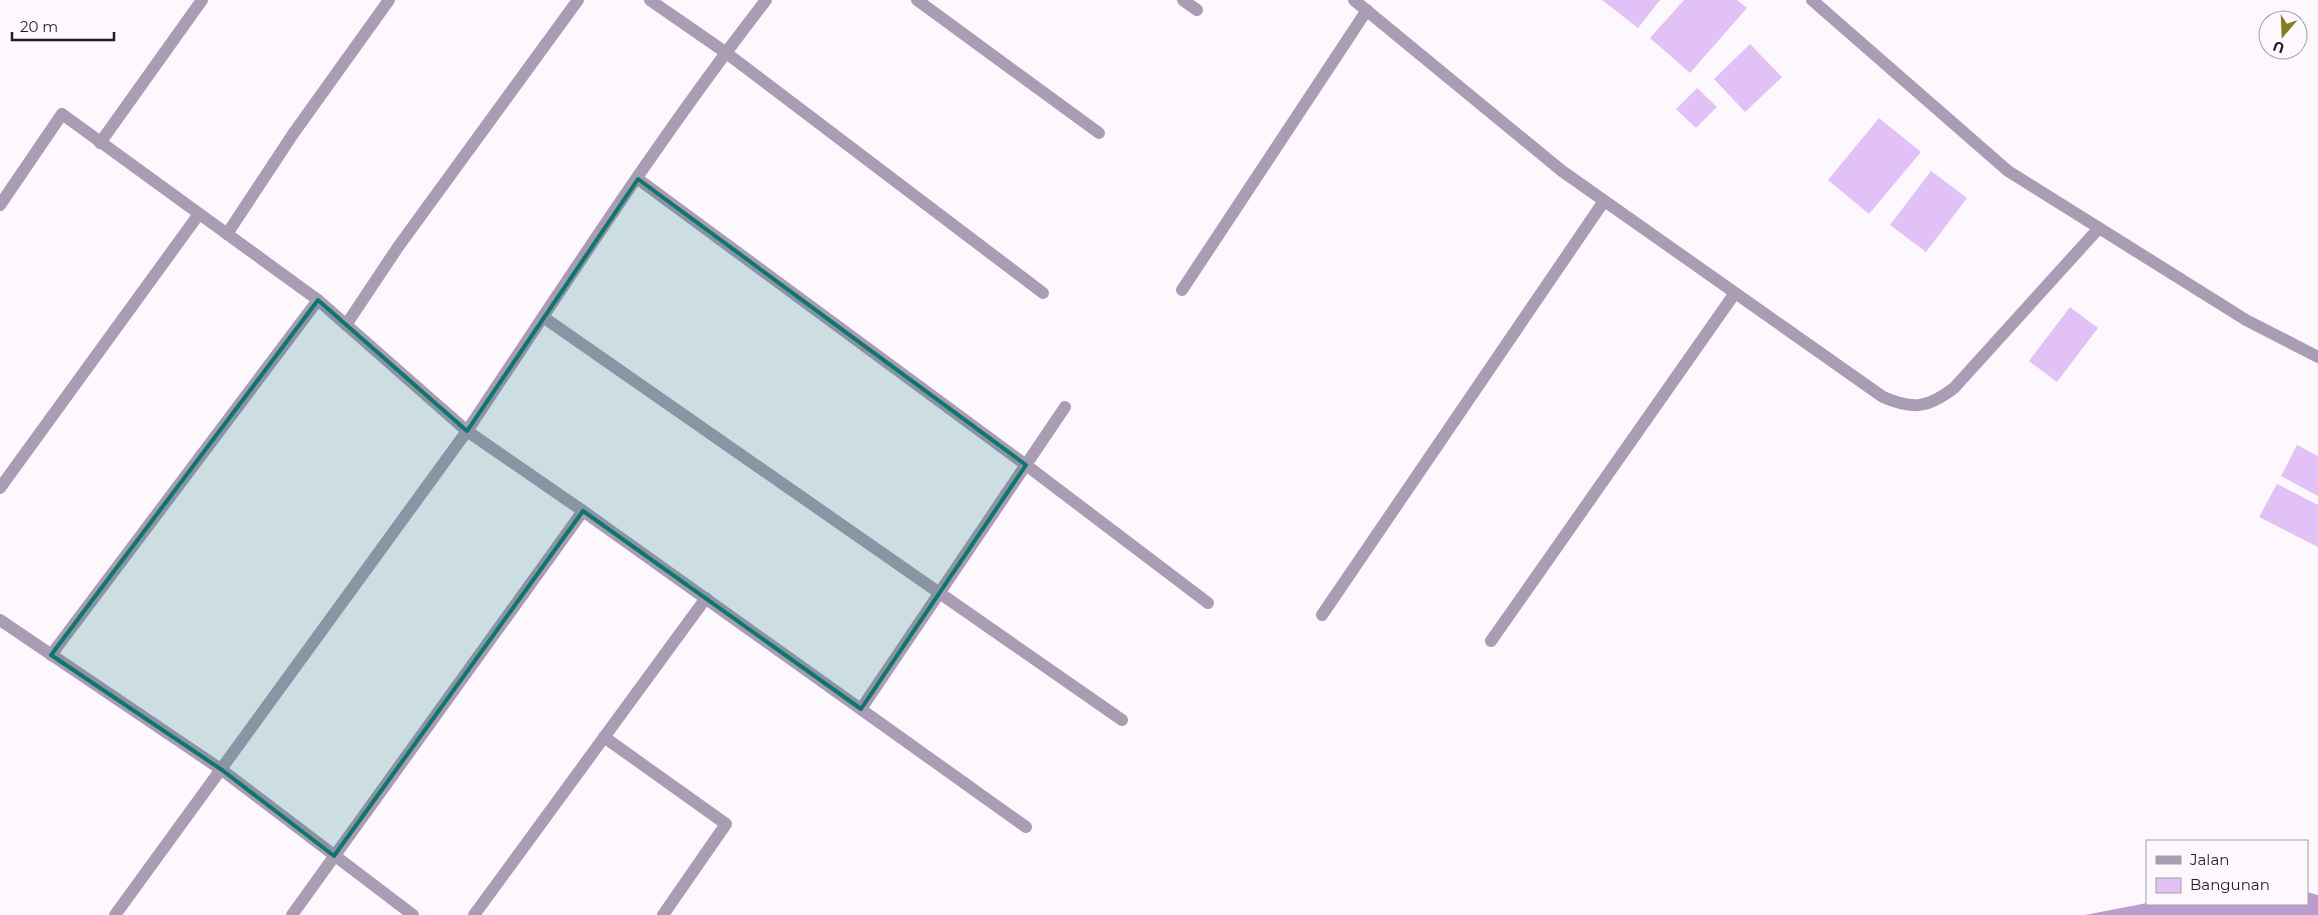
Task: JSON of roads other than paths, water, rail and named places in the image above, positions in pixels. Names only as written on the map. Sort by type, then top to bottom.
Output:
[{"type":"street","points":[[100,142],[202,0]]},
{"type":"street","points":[[226,234],[293,134],[390,0]]},
{"type":"street","points":[[346,325],[398,248],[578,0]]},
{"type":"street","points":[[650,0],[726,52],[1043,293]]},
{"type":"street","points":[[115,915],[467,431],[543,317],[726,52],[766,0]]},
{"type":"street","points":[[917,0],[1098,133]]},
{"type":"street","points":[[1183,0],[1197,10]]},
{"type":"street","points":[[1354,0],[1562,170],[1883,397],[1904,406],[1924,404],[1939,399],[1954,388],[2099,228]]},
{"type":"street","points":[[1812,0],[2008,171],[2246,320],[2318,356]]},
{"type":"street","points":[[1182,290],[1367,10]]},
{"type":"street","points":[[0,205],[62,114],[318,300],[467,431],[706,598],[1026,827]]},
{"type":"street","points":[[638,179],[1026,465],[1208,604]]},
{"type":"street","points":[[1322,615],[1604,201]]},
{"type":"street","points":[[0,488],[199,214]]},
{"type":"street","points":[[1491,640],[1735,293]]},
{"type":"street","points":[[51,654],[318,300]]},
{"type":"street","points":[[543,317],[1122,720]]},
{"type":"street","points":[[861,709],[1065,406]]},
{"type":"street","points":[[292,915],[583,511]]},
{"type":"street","points":[[474,915],[706,598]]},
{"type":"street","points":[[0,620],[222,770],[413,915]]},
{"type":"street","points":[[604,737],[726,824],[663,915]]}]
